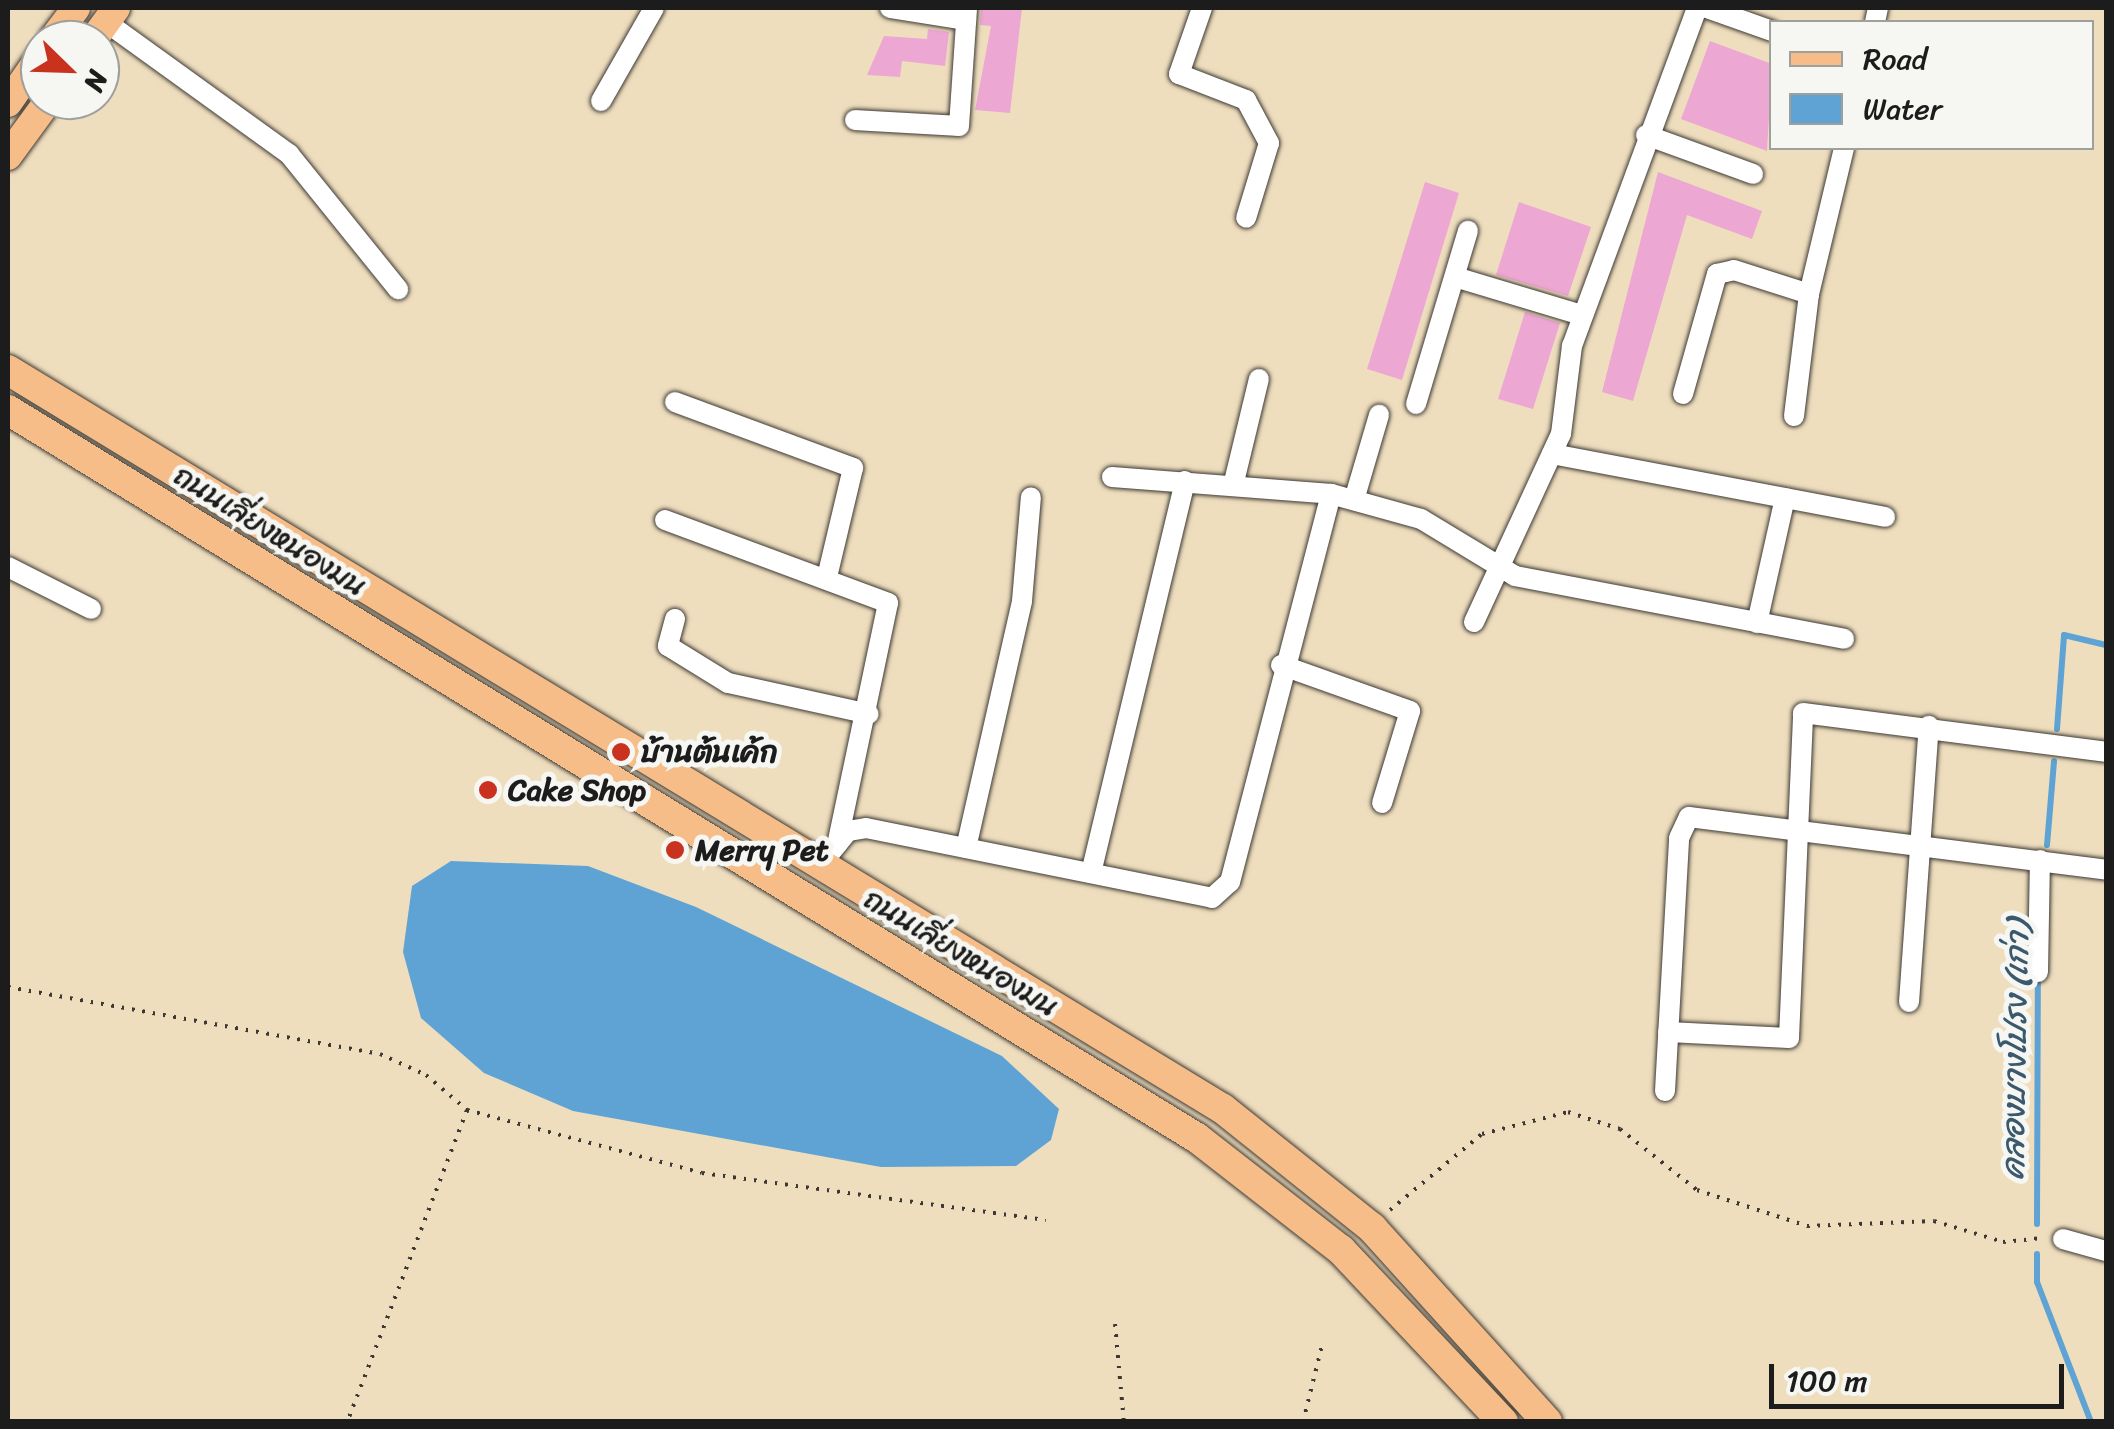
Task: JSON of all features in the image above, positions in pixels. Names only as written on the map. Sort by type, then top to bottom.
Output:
[{"type":"highway","name":"ถนนเลี่ยงหนองมน","points":[[8,370],[828,857],[1223,1109],[1372,1228],[1547,1422]]},
{"type":"highway","name":"ถนนเลี่ยงหนองมน","points":[[8,410],[1197,1138],[1341,1250],[1502,1422]]},
{"type":"main road","points":[[8,156],[34,120]]},
{"type":"street","points":[[601,101],[654,8]]},
{"type":"street","points":[[854,120],[959,126],[966,14],[890,8]]},
{"type":"street","points":[[1202,8],[1179,74],[1246,100],[1268,144],[1246,218]]},
{"type":"street","points":[[1474,622],[1552,454],[1582,315],[1646,135],[1697,8]]},
{"type":"street","points":[[1707,8],[1769,30]]},
{"type":"street","points":[[120,34],[289,154],[398,289]]},
{"type":"street","points":[[1646,135],[1753,174]]},
{"type":"street","points":[[1794,416],[1809,294],[1844,150]]},
{"type":"street","points":[[1416,404],[1468,231]]},
{"type":"street","points":[[1683,394],[1717,274],[1734,270],[1809,294]]},
{"type":"street","points":[[1455,277],[1582,315]]},
{"type":"street","points":[[1234,482],[1258,379]]},
{"type":"street","points":[[675,402],[852,468],[827,577]]},
{"type":"street","points":[[1354,500],[1379,416]]},
{"type":"street","points":[[1552,454],[1885,517]]},
{"type":"street","points":[[1112,477],[1234,482],[1331,494],[1420,519],[1496,570],[1844,639]]},
{"type":"street","points":[[1092,874],[1185,481]]},
{"type":"street","points":[[828,857],[866,828],[1212,898],[1230,882],[1281,666],[1331,494]]},
{"type":"street","points":[[966,848],[1022,601],[1031,497]]},
{"type":"street","points":[[1757,623],[1786,498]]},
{"type":"street","points":[[665,520],[881,596],[891,610],[868,714],[828,857]]},
{"type":"street","points":[[8,567],[92,609]]},
{"type":"street","points":[[675,619],[668,646],[728,683],[868,714]]},
{"type":"street","points":[[1281,666],[1410,711],[1382,803]]},
{"type":"street","points":[[1668,1032],[1790,1038],[1803,714],[1929,726],[2106,752]]},
{"type":"street","points":[[1909,1002],[1929,726]]},
{"type":"street","points":[[1665,1090],[1684,824],[1695,816],[1798,824],[2106,870]]},
{"type":"street","points":[[2038,972],[2040,860]]},
{"type":"street","points":[[2062,1239],[2106,1251]]},
{"type":"path","points":[[8,987],[182,1011],[380,1054],[426,1074],[467,1110],[702,1172],[1046,1220]]},
{"type":"path","points":[[347,1422],[467,1110]]},
{"type":"path","points":[[1372,1228],[1452,1152],[1521,1119],[1568,1112],[1620,1129],[1697,1190],[1807,1226],[1934,1221],[2004,1242],[2062,1239]]},
{"type":"path","points":[[1114,1324],[1124,1422]]},
{"type":"path","points":[[1303,1422],[1322,1345]]},
{"type":"water","points":[[451,861],[588,866],[696,907],[1002,1056],[1059,1109],[1051,1140],[1016,1166],[881,1167],[573,1111],[484,1073],[421,1018],[403,952],[412,886]]},
{"type":"building","points":[[981,8],[1022,8],[1010,113],[975,110],[991,26],[980,25]]},
{"type":"building","points":[[928,29],[949,32],[945,66],[902,61],[900,77],[867,75],[884,36],[927,39]]},
{"type":"building","points":[[1710,41],[1769,63],[1767,151],[1681,119]]},
{"type":"building","points":[[1658,172],[1762,211],[1752,239],[1687,215],[1633,401],[1602,392]]},
{"type":"building","points":[[1425,182],[1459,193],[1402,380],[1367,369]]},
{"type":"building","points":[[1519,202],[1591,227],[1568,296],[1496,275]]},
{"type":"building","points":[[1525,312],[1560,323],[1533,409],[1498,399]]},
{"type":"waterway","name":"คลองบางโปรง (เก่า)","points":[[2057,729],[2064,635],[2106,645]]},
{"type":"waterway","name":"คลองบางโปรง (เก่า)","points":[[2047,845],[2054,761]]},
{"type":"waterway","name":"คลองบางโปรง (เก่า)","points":[[2037,1224],[2038,975]]},
{"type":"waterway","name":"คลองบางโปรง (เก่า)","points":[[2037,1254],[2037,1282],[2091,1422]]},
{"type":"place","name":"บ้านต้นเค้ก","points":[[621,752]]},
{"type":"place","name":"Cake Shop","points":[[488,790]]},
{"type":"place","name":"Merry Pet","points":[[675,850]]}]
